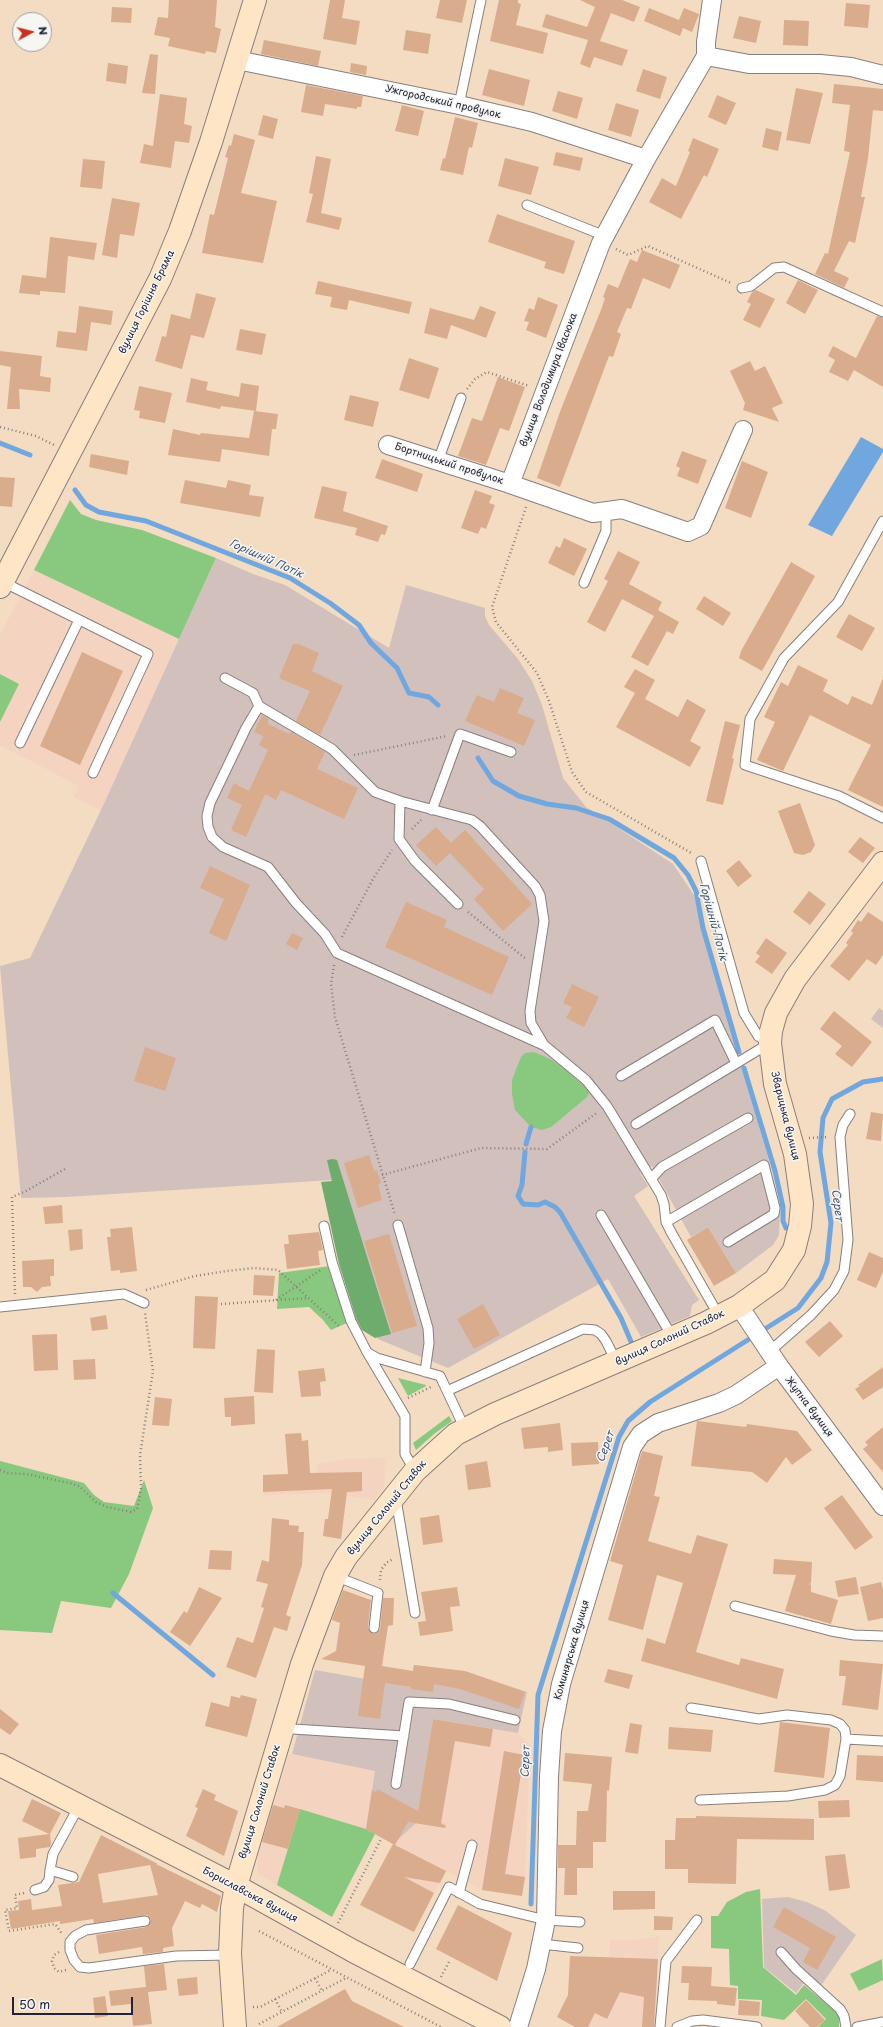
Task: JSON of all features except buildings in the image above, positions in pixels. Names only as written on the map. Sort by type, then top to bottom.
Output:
[{"type":"street","name":"вулиця Горішня Брама","points":[[1,584],[70,455],[166,266],[180,231],[211,142],[255,0]]},
{"type":"street","name":"вулиця Володимира Івасюка","points":[[510,484],[603,240],[646,159],[706,56],[706,42],[712,0]]},
{"type":"street","points":[[706,56],[749,64],[820,64],[851,67],[883,75]]},
{"type":"street","name":"Ужгородський провулок","points":[[236,60],[459,105],[532,122],[646,159]]},
{"type":"street","points":[[510,484],[593,513],[622,509],[688,532],[698,529],[701,526],[743,430]]},
{"type":"street","name":"Бортницький провулок","points":[[388,444],[510,484]]},
{"type":"street","name":"Зварицька вулиця","points":[[739,1306],[776,1280],[794,1250],[800,1226],[802,1204],[800,1183],[793,1147],[775,1084],[770,1044],[776,1013],[795,979],[883,863]]},
{"type":"street","name":"вулиця Солоний Ставок","points":[[235,2027],[230,1954],[232,1908],[236,1886],[310,1640],[335,1576],[346,1557],[415,1470],[440,1447],[464,1429],[673,1338],[739,1306]]},
{"type":"street","name":"Жупна вулиця","points":[[739,1306],[750,1325],[883,1506]]},
{"type":"street","name":"Коминярська вулиця","points":[[518,2027],[527,2002],[546,1920],[549,1777],[554,1723],[561,1684],[632,1447],[641,1434],[658,1422],[719,1403],[736,1395],[771,1354]]},
{"type":"street","name":"Бориславська вулиця","points":[[0,1765],[236,1886],[353,1951],[500,2027]]},
{"type":"lane","points":[[459,105],[481,0]]},
{"type":"lane","points":[[527,205],[603,240]]},
{"type":"lane","points":[[742,288],[751,286],[774,268],[784,267],[883,312]]},
{"type":"lane","points":[[438,461],[460,398]]},
{"type":"lane","points":[[584,583],[606,531],[606,511]]},
{"type":"lane","points":[[883,521],[838,602],[784,658],[750,719],[745,765],[839,796],[883,818]]},
{"type":"lane","points":[[1,584],[148,654],[93,773]]},
{"type":"lane","points":[[20,743],[78,620]]},
{"type":"lane","points":[[225,678],[253,693],[259,706],[332,749],[375,792],[432,810],[464,817],[480,826],[535,886],[542,902],[544,921],[530,1011],[530,1023],[544,1045]]},
{"type":"lane","points":[[259,706],[213,797],[207,816],[208,827],[212,837],[223,847],[268,867],[296,903],[325,934],[337,953],[544,1045],[586,1080],[607,1106],[651,1179],[664,1204],[666,1222],[720,1316]]},
{"type":"lane","points":[[432,810],[460,734],[511,752]]},
{"type":"lane","points":[[400,801],[400,839],[415,861],[458,904]]},
{"type":"lane","points":[[636,1124],[770,1044],[758,1036],[744,1013],[701,861]]},
{"type":"lane","points":[[621,1076],[714,1020],[736,1063]]},
{"type":"lane","points":[[771,1354],[834,1290],[844,1271],[848,1240],[840,1137],[843,1125],[850,1114]]},
{"type":"lane","points":[[651,1179],[662,1167],[748,1118]]},
{"type":"lane","points":[[666,1222],[764,1165],[775,1208],[774,1214],[728,1242]]},
{"type":"lane","points":[[601,1215],[673,1338]]},
{"type":"lane","points":[[398,1225],[428,1328],[429,1343],[425,1372]]},
{"type":"lane","points":[[324,1226],[332,1262],[352,1321],[367,1352],[405,1416],[405,1454],[415,1470]]},
{"type":"lane","points":[[0,1307],[124,1294],[144,1303]]},
{"type":"lane","points":[[447,1391],[583,1329],[595,1330],[601,1334],[617,1363]]},
{"type":"lane","points":[[367,1352],[377,1358],[440,1376],[464,1429]]},
{"type":"lane","points":[[380,1374],[396,1364]]},
{"type":"lane","points":[[392,1498],[397,1505],[415,1613]]},
{"type":"lane","points":[[335,1576],[378,1593],[374,1628]]},
{"type":"lane","points":[[735,1606],[831,1631],[854,1635],[883,1636]]},
{"type":"lane","points":[[396,1784],[409,1702],[449,1704],[515,1720]]},
{"type":"lane","points":[[691,1708],[759,1719],[787,1715],[831,1720],[840,1724],[845,1730],[846,1739],[840,1776],[835,1785],[824,1790],[788,1796],[700,1800]]},
{"type":"lane","points":[[283,1727],[293,1730],[404,1736]]},
{"type":"lane","points":[[846,1739],[883,1741]]},
{"type":"lane","points":[[35,1890],[44,1887],[49,1880],[53,1854],[78,1806]]},
{"type":"lane","points":[[459,1893],[472,1845]]},
{"type":"lane","points":[[50,1870],[73,1878]]},
{"type":"lane","points":[[410,1964],[449,1887],[480,1904],[546,1920],[580,1922]]},
{"type":"lane","points":[[660,2027],[666,1961],[697,1920]]},
{"type":"lane","points":[[145,1921],[86,1930],[75,1936],[70,1942],[72,1955],[80,1967],[111,1966],[176,1956],[230,1954]]},
{"type":"lane","points":[[541,1944],[578,1948]]},
{"type":"lane","points":[[781,1952],[796,1969],[840,2009],[844,2016],[846,2027]]},
{"type":"lane","points":[[677,2027],[692,2021],[703,2020],[757,2027]]},
{"type":"lane","points":[[857,2027],[883,2022]]},
{"type":"path","points":[[603,240],[628,254],[648,246],[742,288]]},
{"type":"path","points":[[460,398],[475,378],[488,372],[545,392]]},
{"type":"path","points":[[0,426],[36,436],[70,455]]},
{"type":"path","points":[[531,492],[492,607],[494,618],[537,673],[549,701],[569,765],[586,792],[690,852],[701,861]]},
{"type":"path","points":[[340,756],[352,756],[460,734]]},
{"type":"path","points":[[398,1225],[335,1018],[331,984],[337,953],[344,930],[373,878],[400,839],[432,810]]},
{"type":"path","points":[[458,904],[537,968]]},
{"type":"path","points":[[382,1174],[481,1148],[546,1149],[607,1106]]},
{"type":"path","points":[[15,1306],[12,1197],[26,1191],[65,1169]]},
{"type":"path","points":[[276,1300],[332,1262]]},
{"type":"path","points":[[124,1294],[195,1276],[254,1268],[278,1270],[345,1332]]},
{"type":"path","points":[[221,1304],[309,1298]]},
{"type":"path","points":[[0,1470],[7,1473],[26,1474],[70,1483],[79,1486],[96,1502],[107,1507],[131,1512],[137,1509],[141,1489],[140,1455],[153,1371],[144,1303]]},
{"type":"path","points":[[404,1392],[408,1398],[435,1385]]},
{"type":"path","points":[[378,1593],[381,1570],[393,1559],[405,1556]]},
{"type":"path","points":[[331,1921],[337,1925],[381,1839]]},
{"type":"path","points":[[35,1890],[15,1895],[17,1908],[5,1910],[9,1931],[55,1924],[58,1931],[70,1942]]},
{"type":"path","points":[[259,1931],[441,2027]]},
{"type":"path","points":[[444,1971],[450,1960]]},
{"type":"path","points":[[260,2007],[331,1970]]},
{"type":"path","points":[[315,1978],[322,1991]]},
{"type":"path","points":[[259,2024],[346,1978]]},
{"type":"path","points":[[439,1979],[446,1983]]},
{"type":"path","points":[[275,1999],[282,2012]]},
{"type":"shaded area","points":[[216,558],[253,574],[285,585],[389,648],[406,585],[485,608],[485,616],[489,625],[518,659],[532,681],[542,705],[563,778],[586,807],[673,864],[694,895],[716,980],[768,1157],[780,1207],[779,1235],[773,1245],[736,1273],[708,1227],[691,1237],[652,1166],[640,1173],[648,1186],[634,1196],[699,1300],[692,1305],[690,1316],[641,1337],[608,1279],[448,1368],[378,1339],[331,1180],[66,1197],[21,1198],[0,966],[30,958],[101,810]]},
{"type":"shaded area","points":[[34,570],[179,639],[101,810],[74,797],[79,786],[0,745],[0,722],[19,684],[0,674],[0,635]]},
{"type":"shaded area","points":[[879,1008],[883,1011],[883,1028],[871,1019]]},
{"type":"shaded area","points":[[386,1458],[384,1487],[374,1500],[327,1493],[264,1495],[263,1475],[317,1473],[317,1464],[347,1459]]},
{"type":"shaded area","points":[[414,1665],[467,1672],[527,1692],[518,1733],[433,1719],[416,1823],[393,1844],[366,1829],[375,1771],[292,1754],[315,1670],[411,1687]]},
{"type":"shaded area","points":[[433,1719],[518,1733],[530,1745],[525,1877],[522,1896],[482,1890],[446,1871],[414,1932],[361,1905],[393,1844]]},
{"type":"shaded area","points":[[289,1754],[375,1771],[366,1829],[300,1809],[277,1885],[258,1874],[258,1857]]},
{"type":"shaded area","points":[[788,1897],[807,1902],[826,1911],[856,1935],[816,1993],[804,1983],[796,1993],[764,1967],[762,1899]]},
{"type":"shaded area","points":[[659,1936],[655,2027],[588,2027],[607,1987],[610,1940],[639,1940]]},
{"type":"green space","points":[[70,500],[81,514],[96,520],[142,530],[216,558],[179,639],[34,570]]},
{"type":"green space","points":[[0,674],[19,684],[0,722]]},
{"type":"green space","points":[[534,1052],[550,1059],[562,1067],[586,1088],[589,1093],[587,1097],[551,1127],[542,1130],[531,1127],[515,1110],[512,1094],[512,1080],[521,1057],[525,1053]]},
{"type":"green space","points":[[327,1160],[337,1160],[391,1334],[375,1338],[362,1330],[356,1318],[339,1264],[321,1182],[332,1181]]},
{"type":"green space","points":[[330,1266],[349,1322],[331,1330],[309,1307],[277,1309],[279,1273]]},
{"type":"green space","points":[[398,1378],[426,1385],[426,1386],[408,1396]]},
{"type":"green space","points":[[449,1416],[452,1421],[416,1450],[413,1443]]},
{"type":"green space","points":[[0,1461],[84,1483],[94,1495],[104,1502],[134,1506],[144,1480],[153,1508],[129,1574],[111,1608],[61,1601],[52,1633],[0,1630]]},
{"type":"green space","points":[[300,1809],[366,1829],[375,1834],[332,1917],[277,1885]]},
{"type":"green space","points":[[760,1889],[763,1967],[796,1995],[804,1985],[835,2011],[839,2017],[839,2027],[818,2027],[826,2019],[806,1999],[784,2020],[761,2016],[762,2000],[738,1999],[738,1986],[730,1985],[729,1949],[711,1948],[711,1916],[718,1916],[727,1902],[746,1892]]},
{"type":"green space","points":[[882,1959],[883,1980],[859,1991],[850,1974]]},
{"type":"water","points":[[861,437],[883,449],[883,452],[832,536],[808,525]]},
{"type":"waterway","name":"Горішній Потік","points":[[0,443],[30,455]]},
{"type":"waterway","name":"Горішній Потік","points":[[75,490],[86,505],[99,512],[146,521],[290,578],[330,603],[359,625],[371,643],[397,668],[409,693],[429,697],[438,705]]},
{"type":"waterway","name":"Горішній Потік","points":[[478,758],[493,781],[519,796],[547,804],[576,808],[609,819],[674,858],[688,875],[696,891],[703,928],[739,1052]]},
{"type":"waterway","name":"Горішній Потік","points":[[744,1068],[775,1171],[783,1207],[783,1221],[786,1228]]},
{"type":"waterway","name":"Серет","points":[[531,1904],[538,1695],[619,1437],[628,1421],[650,1402],[798,1308],[821,1278],[827,1262],[831,1223],[820,1152],[823,1118],[832,1099],[863,1082],[883,1079]]},
{"type":"waterway","points":[[526,1144],[531,1127]]},
{"type":"waterway","points":[[525,1152],[522,1185],[518,1196],[523,1204],[538,1205],[545,1202],[555,1207],[560,1212],[621,1318],[632,1344]]},
{"type":"waterway","points":[[113,1593],[213,1675]]}]
